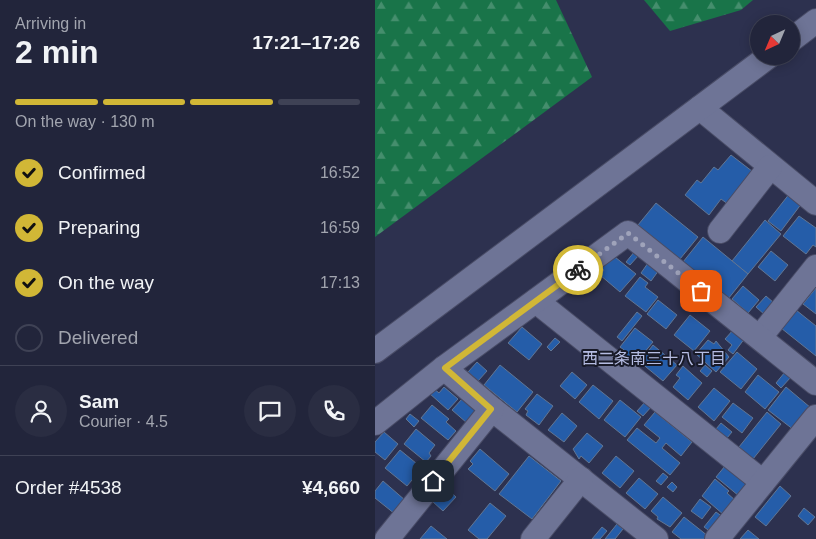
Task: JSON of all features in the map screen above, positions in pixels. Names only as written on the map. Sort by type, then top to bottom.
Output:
[{"type":"street","points":[[800,33],[816,21]]},
{"type":"street","points":[[375,351],[757,65]]},
{"type":"street","points":[[700,108],[816,204]]},
{"type":"street","points":[[720,231],[770,167]]},
{"type":"street","points":[[375,423],[445,368],[628,233],[816,383]]},
{"type":"street","points":[[760,337],[816,267]]},
{"type":"street","points":[[536,301],[763,482]]},
{"type":"street","points":[[445,368],[491,409],[655,539]]},
{"type":"street","points":[[387,539],[491,409]]},
{"type":"street","points":[[717,539],[816,417]]},
{"type":"street","points":[[533,539],[581,479]]},
{"type":"green space","points":[[375,0],[556,0],[592,77],[375,237]]},
{"type":"green space","points":[[644,0],[753,0],[741,10],[670,31]]},
{"type":"building","points":[[731,155],[757,175],[732,207],[721,199],[709,215],[685,195],[697,180],[701,183],[714,167],[718,170]]},
{"type":"building","points":[[790,193],[802,203],[781,231],[768,221]]},
{"type":"building","points":[[656,203],[698,237],[680,259],[638,225]]},
{"type":"building","points":[[799,216],[816,228],[816,247],[813,245],[806,254],[783,236]]},
{"type":"building","points":[[765,220],[781,234],[748,274],[732,261]]},
{"type":"building","points":[[703,237],[748,274],[728,299],[683,262]]},
{"type":"building","points":[[635,251],[639,255],[630,265],[626,262]]},
{"type":"building","points":[[771,251],[788,265],[775,281],[758,267]]},
{"type":"building","points":[[615,257],[636,274],[620,292],[600,275],[604,270],[601,268],[608,260],[610,262]]},
{"type":"building","points":[[648,263],[659,270],[651,281],[641,273]]},
{"type":"building","points":[[640,277],[648,283],[645,287],[658,297],[646,312],[625,296]]},
{"type":"building","points":[[743,286],[759,300],[748,313],[732,299]]},
{"type":"building","points":[[816,288],[816,314],[803,304]]},
{"type":"building","points":[[766,296],[774,303],[765,315],[756,307]]},
{"type":"building","points":[[658,300],[677,315],[666,329],[647,314]]},
{"type":"building","points":[[796,310],[816,326],[816,356],[781,328]]},
{"type":"building","points":[[637,312],[642,316],[622,341],[617,337]]},
{"type":"building","points":[[690,315],[710,331],[694,351],[674,335]]},
{"type":"building","points":[[522,327],[542,344],[529,360],[508,343]]},
{"type":"building","points":[[635,328],[653,342],[638,360],[632,355],[629,359],[623,354],[625,351],[620,347]]},
{"type":"building","points":[[734,329],[745,338],[733,354],[728,350],[732,345],[725,339]]},
{"type":"building","points":[[555,338],[560,342],[551,351],[547,347]]},
{"type":"building","points":[[708,340],[714,344],[716,341],[729,357],[716,372],[696,354]]},
{"type":"building","points":[[653,345],[677,365],[663,381],[640,362]]},
{"type":"building","points":[[737,352],[757,369],[741,389],[720,372]]},
{"type":"building","points":[[477,362],[487,371],[478,381],[468,372]]},
{"type":"building","points":[[500,365],[533,392],[517,412],[484,385]]},
{"type":"building","points":[[705,365],[712,371],[707,377],[700,371]]},
{"type":"building","points":[[683,366],[702,383],[688,400],[673,387],[680,378],[676,375]]},
{"type":"building","points":[[572,372],[587,385],[575,399],[560,386]]},
{"type":"building","points":[[785,372],[791,377],[781,388],[776,383]]},
{"type":"building","points":[[758,375],[779,392],[765,409],[745,392]]},
{"type":"building","points":[[593,385],[613,401],[599,419],[579,402]]},
{"type":"building","points":[[444,387],[458,399],[448,410],[429,393],[433,388],[439,393]]},
{"type":"building","points":[[786,387],[811,408],[794,430],[768,410]]},
{"type":"building","points":[[714,388],[730,401],[714,421],[698,407]]},
{"type":"building","points":[[537,394],[553,406],[539,425],[526,415],[528,411],[525,409]]},
{"type":"building","points":[[462,399],[477,412],[467,423],[452,410]]},
{"type":"building","points":[[620,400],[641,417],[625,437],[604,420]]},
{"type":"building","points":[[646,401],[652,406],[643,416],[637,411]]},
{"type":"building","points":[[733,403],[753,418],[742,433],[722,417]]},
{"type":"building","points":[[432,405],[449,419],[446,422],[456,431],[448,440],[421,418]]},
{"type":"building","points":[[655,412],[692,442],[681,456],[666,443],[662,448],[680,463],[670,475],[627,440],[637,428],[656,443],[660,438],[644,425]]},
{"type":"building","points":[[767,412],[781,424],[753,459],[739,447]]},
{"type":"building","points":[[562,413],[577,426],[564,442],[548,430]]},
{"type":"building","points":[[410,414],[419,421],[414,427],[406,419]]},
{"type":"building","points":[[721,423],[732,432],[727,438],[716,429]]},
{"type":"building","points":[[416,429],[435,445],[429,453],[431,456],[426,462],[404,444]]},
{"type":"building","points":[[384,432],[398,444],[385,460],[375,452],[375,442]]},
{"type":"building","points":[[587,433],[603,446],[589,463],[581,456],[579,459],[573,449]]},
{"type":"building","points":[[480,449],[509,474],[495,491],[468,469],[473,464],[470,461]]},
{"type":"building","points":[[400,450],[422,468],[407,486],[385,468]]},
{"type":"building","points":[[529,456],[561,481],[532,519],[499,494]]},
{"type":"building","points":[[616,456],[634,471],[620,488],[602,473]]},
{"type":"building","points":[[725,466],[748,485],[739,496],[716,477]]},
{"type":"building","points":[[663,473],[668,477],[661,485],[656,481]]},
{"type":"building","points":[[639,478],[658,494],[645,509],[626,493]]},
{"type":"building","points":[[715,479],[729,491],[727,493],[736,501],[724,515],[702,496]]},
{"type":"building","points":[[383,481],[406,501],[395,514],[375,498],[375,491]]},
{"type":"building","points":[[672,482],[677,487],[673,492],[667,487]]},
{"type":"building","points":[[780,486],[791,496],[766,526],[755,517]]},
{"type":"building","points":[[445,487],[456,497],[443,511],[432,501]]},
{"type":"building","points":[[663,497],[682,513],[670,527],[657,519],[658,517],[651,511]]},
{"type":"building","points":[[700,499],[711,507],[702,519],[691,511]]},
{"type":"building","points":[[490,503],[506,516],[487,539],[479,539],[468,530]]},
{"type":"building","points":[[804,508],[815,517],[808,525],[798,516]]},
{"type":"building","points":[[716,512],[727,520],[715,535],[704,527]]},
{"type":"building","points":[[684,517],[708,536],[706,539],[681,539],[672,532]]},
{"type":"building","points":[[617,524],[623,529],[615,539],[605,539]]},
{"type":"building","points":[[431,526],[447,539],[420,539]]},
{"type":"building","points":[[602,527],[607,531],[600,539],[592,539]]},
{"type":"building","points":[[748,530],[759,539],[740,539]]},
{"type":"way so far","points":[[578,270],[628,233],[701,291]]},
{"type":"district","name":"西二条南三十八丁目","points":[[654,358]]},
{"type":"route","points":[[433,481],[491,409],[445,368],[578,270]]}]
